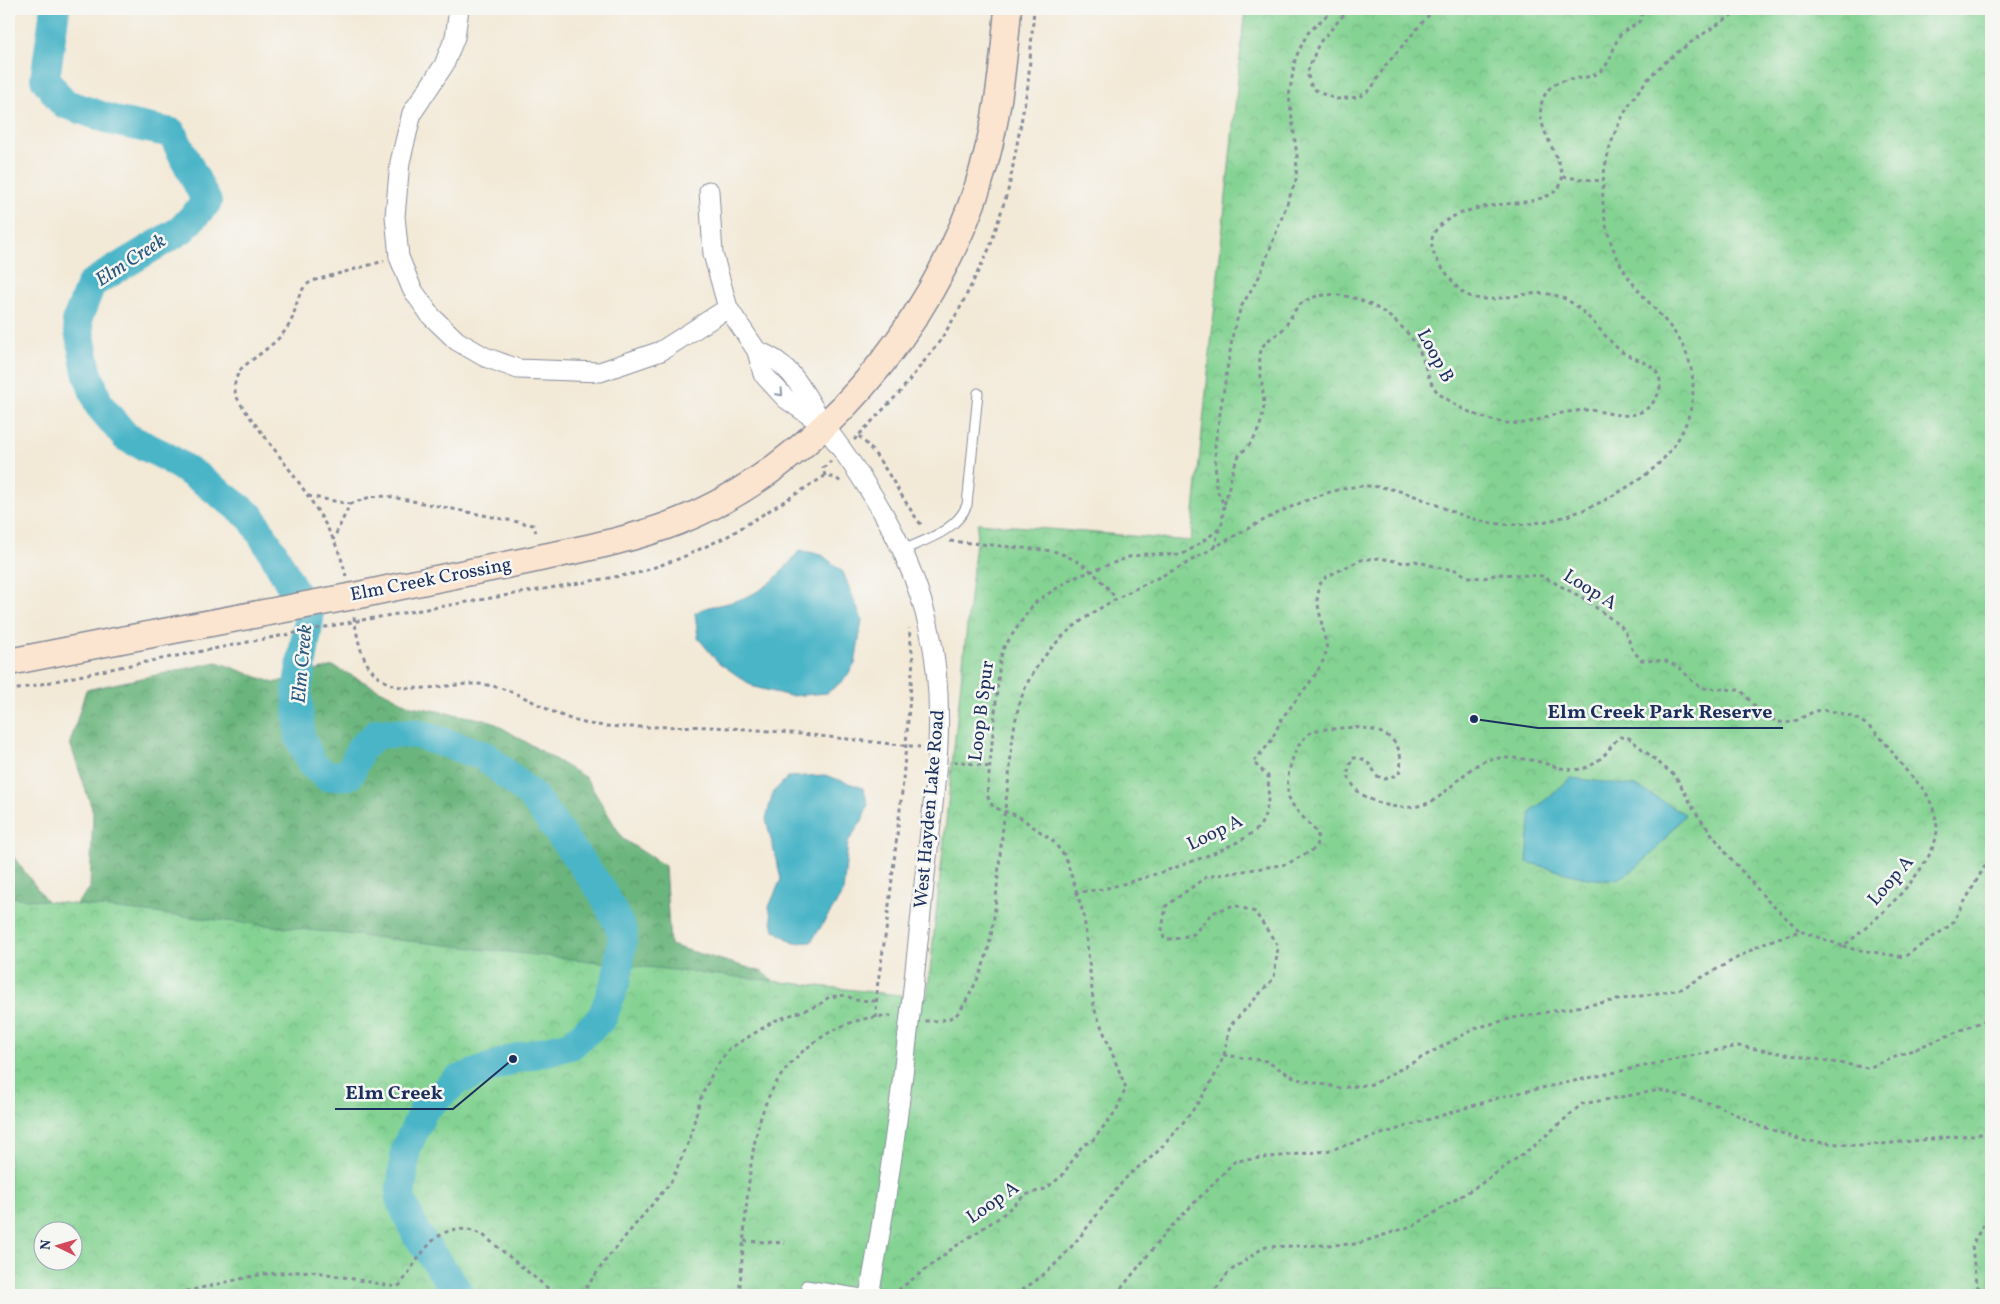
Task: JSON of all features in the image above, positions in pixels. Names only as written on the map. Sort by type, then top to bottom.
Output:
[{"type":"main road","points":[[824,426],[856,392],[901,335],[927,296],[956,242],[978,186],[994,128],[1002,76],[1008,9]]},
{"type":"main road","name":"Elm Creek Crossing","points":[[9,662],[598,546],[653,531],[704,510],[751,484],[785,460],[824,426]]},
{"type":"street","points":[[459,9],[455,37],[444,65],[412,113],[400,162],[395,216],[399,257],[412,289],[431,316],[457,341],[485,357],[518,369],[600,372],[661,351],[728,308],[713,254],[709,191]]},
{"type":"street","name":"West Hayden Lake Road","points":[[728,308],[757,351],[774,357],[800,383],[824,426],[871,492],[903,550],[924,607],[933,647],[940,706],[936,764],[908,1037],[894,1147],[869,1295]]},
{"type":"lane","points":[[903,550],[934,536],[956,523],[962,516],[967,505],[978,393]]},
{"type":"lane","points":[[806,1285],[869,1295]]},
{"type":"path","points":[[1213,548],[1224,515],[1224,505],[1216,488],[1214,444],[1233,333],[1241,307],[1260,275],[1296,180],[1297,156],[1289,96],[1295,59],[1307,34],[1333,9]]},
{"type":"path","points":[[1349,9],[1319,43],[1307,73],[1312,88],[1337,99],[1359,97],[1371,89],[1385,66],[1434,9]]},
{"type":"path","points":[[1602,181],[1563,177],[1561,165],[1552,150],[1544,130],[1542,110],[1544,98],[1548,90],[1558,82],[1584,79],[1595,75],[1605,68],[1613,55],[1621,34],[1640,22],[1643,16],[1641,9]]},
{"type":"path","points":[[921,1020],[952,1017],[958,1013],[978,980],[988,952],[994,915],[1015,724],[1029,680],[1044,656],[1065,634],[1082,620],[1116,599],[1213,548],[1304,502],[1336,490],[1376,486],[1407,492],[1467,517],[1496,524],[1534,524],[1575,514],[1622,491],[1663,461],[1678,441],[1690,414],[1694,394],[1692,369],[1680,341],[1640,293],[1622,266],[1605,221],[1602,181],[1606,154],[1613,135],[1633,98],[1646,81],[1669,60],[1741,9]]},
{"type":"path","name":"Loop B","points":[[1224,505],[1236,460],[1255,437],[1263,416],[1264,388],[1260,359],[1263,346],[1281,331],[1293,311],[1302,303],[1320,297],[1348,296],[1389,315],[1405,328],[1418,346],[1436,392],[1451,402],[1489,419],[1522,424],[1552,415],[1588,410],[1627,415],[1640,412],[1652,405],[1661,386],[1656,371],[1622,351],[1574,306],[1552,294],[1536,293],[1483,299],[1470,297],[1462,292],[1443,270],[1431,250],[1431,239],[1435,230],[1460,214],[1474,209],[1525,202],[1546,196],[1559,188],[1563,177]]},
{"type":"path","points":[[859,436],[885,467],[913,514],[926,531],[948,541],[1053,551],[1068,555],[1092,572],[1116,599]]},
{"type":"path","points":[[823,468],[825,476]]},
{"type":"path","points":[[9,691],[120,666],[362,620],[638,573],[681,558],[728,536],[825,476],[836,478],[845,487]]},
{"type":"path","points":[[308,496],[350,504],[362,499],[378,496],[404,498],[533,525],[536,532]]},
{"type":"path","points":[[333,541],[350,504]]},
{"type":"path","name":"Loop B Spur","points":[[1005,812],[993,807],[988,799],[986,790],[998,670],[1004,647],[1036,601],[1071,579],[1129,557],[1146,554],[1180,555],[1200,545],[1220,527]]},
{"type":"path","name":"Loop A","points":[[892,1295],[953,1248],[1000,1217],[1025,1195],[1044,1189],[1062,1176],[1082,1146],[1093,1140],[1116,1111],[1126,1088],[1094,1008],[1084,916],[1077,893],[1106,889],[1204,858],[1244,838],[1260,826],[1269,801],[1268,776],[1253,762],[1270,743],[1282,718],[1314,676],[1327,650],[1317,600],[1320,584],[1326,577],[1361,560],[1379,558],[1406,563],[1415,561],[1456,570],[1468,577],[1484,578],[1498,574],[1542,576],[1583,598],[1621,626],[1632,649],[1641,660],[1666,661],[1680,668],[1694,683],[1704,688],[1741,690],[1758,709],[1773,720],[1794,723],[1817,711],[1830,712],[1848,716],[1862,722],[1879,735],[1930,798],[1935,813],[1937,831],[1931,854],[1918,873],[1869,927],[1843,946]]},
{"type":"path","points":[[876,1018],[902,792],[913,660],[908,625]]},
{"type":"path","points":[[1011,1295],[1025,1289],[1063,1257],[1126,1178],[1157,1152],[1196,1104],[1217,1073],[1224,1055],[1230,1026],[1274,978],[1278,946],[1255,912],[1234,905],[1212,912],[1194,934],[1175,939],[1164,939],[1162,930],[1166,906],[1206,877],[1287,864],[1316,848],[1318,834],[1290,801],[1288,776],[1294,751],[1313,732],[1351,726],[1385,733],[1399,750],[1401,765],[1399,774],[1385,779],[1377,776],[1368,762],[1362,757],[1352,758],[1347,775],[1358,792],[1372,800],[1384,805],[1420,807],[1436,799],[1459,778],[1490,759],[1534,760],[1567,771],[1582,770],[1601,759],[1612,743],[1620,737],[1629,738],[1676,777],[1698,816],[1727,854],[1767,900],[1800,931],[1853,949],[1904,957],[1952,924],[1991,855]]},
{"type":"path","points":[[936,764],[950,765],[958,761],[989,767]]},
{"type":"path","points":[[1005,812],[1024,820],[1052,840],[1065,856],[1077,893]]},
{"type":"path","points":[[1224,1055],[1266,1061],[1297,1078],[1340,1088],[1373,1084],[1476,1028],[1513,1018],[1681,989],[1764,943],[1800,931]]},
{"type":"path","points":[[581,1295],[608,1257],[671,1182],[689,1140],[700,1100],[714,1070],[729,1048],[774,1021],[818,1005],[829,997],[846,995],[854,1000],[877,1001]]},
{"type":"path","points":[[739,1295],[756,1129],[772,1090],[796,1058],[815,1041],[849,1023],[876,1018],[902,1017]]},
{"type":"path","points":[[1116,1295],[1167,1231],[1235,1160],[1327,1152],[1504,1096],[1738,1046],[1868,1068],[1991,1018]]},
{"type":"path","points":[[1211,1295],[1229,1272],[1264,1247],[1356,1244],[1415,1225],[1482,1183],[1534,1146],[1582,1104],[1660,1090],[1716,1105],[1760,1126],[1805,1141],[1862,1146],[1991,1132]]},
{"type":"path","points":[[1984,1295],[1976,1284],[1972,1245],[1991,1211]]},
{"type":"path","points":[[170,1295],[262,1274],[311,1271],[391,1286],[400,1285],[436,1236],[451,1228],[471,1229],[483,1235],[556,1295]]},
{"type":"path","points":[[744,1241],[786,1243]]},
{"type":"green space","points":[[1245,9],[1991,9],[1991,1295],[9,1295],[9,897],[927,998],[978,523],[1191,541]]},
{"type":"green space","points":[[217,662],[274,683],[333,666],[411,706],[491,721],[586,778],[623,839],[665,866],[670,945],[763,972],[805,1010],[9,991],[9,851],[62,921],[90,888],[93,812],[70,743],[86,690]]},
{"type":"water","points":[[800,550],[822,555],[843,572],[862,620],[855,664],[844,680],[827,693],[790,696],[754,687],[718,662],[698,638],[695,613],[704,608],[744,598],[763,588],[785,568]]},
{"type":"water","points":[[825,775],[863,788],[868,804],[863,819],[848,842],[843,893],[811,942],[794,943],[774,930],[769,907],[781,879],[766,819],[773,792],[788,777]]},
{"type":"water","points":[[1571,778],[1636,786],[1685,814],[1640,865],[1618,878],[1607,880],[1587,878],[1527,862],[1531,812]]},
{"type":"waterway","name":"Elm Creek","points":[[55,9],[45,79],[63,103],[118,122],[172,133],[207,202],[181,230],[91,284],[77,320],[87,372],[99,405],[126,437],[163,455],[201,479],[251,517],[275,556],[309,619],[297,690],[300,737],[312,764],[327,776],[349,775],[361,748],[378,733],[417,734],[485,756],[533,797],[602,891],[623,933],[617,978],[602,1018],[571,1045],[513,1059],[456,1081],[424,1109],[406,1148],[400,1198],[416,1233],[460,1295]]},
{"type":"place","name":"Elm Creek Park Reserve","points":[[1474,719]]},
{"type":"place","name":"Elm Creek","points":[[513,1059]]}]
